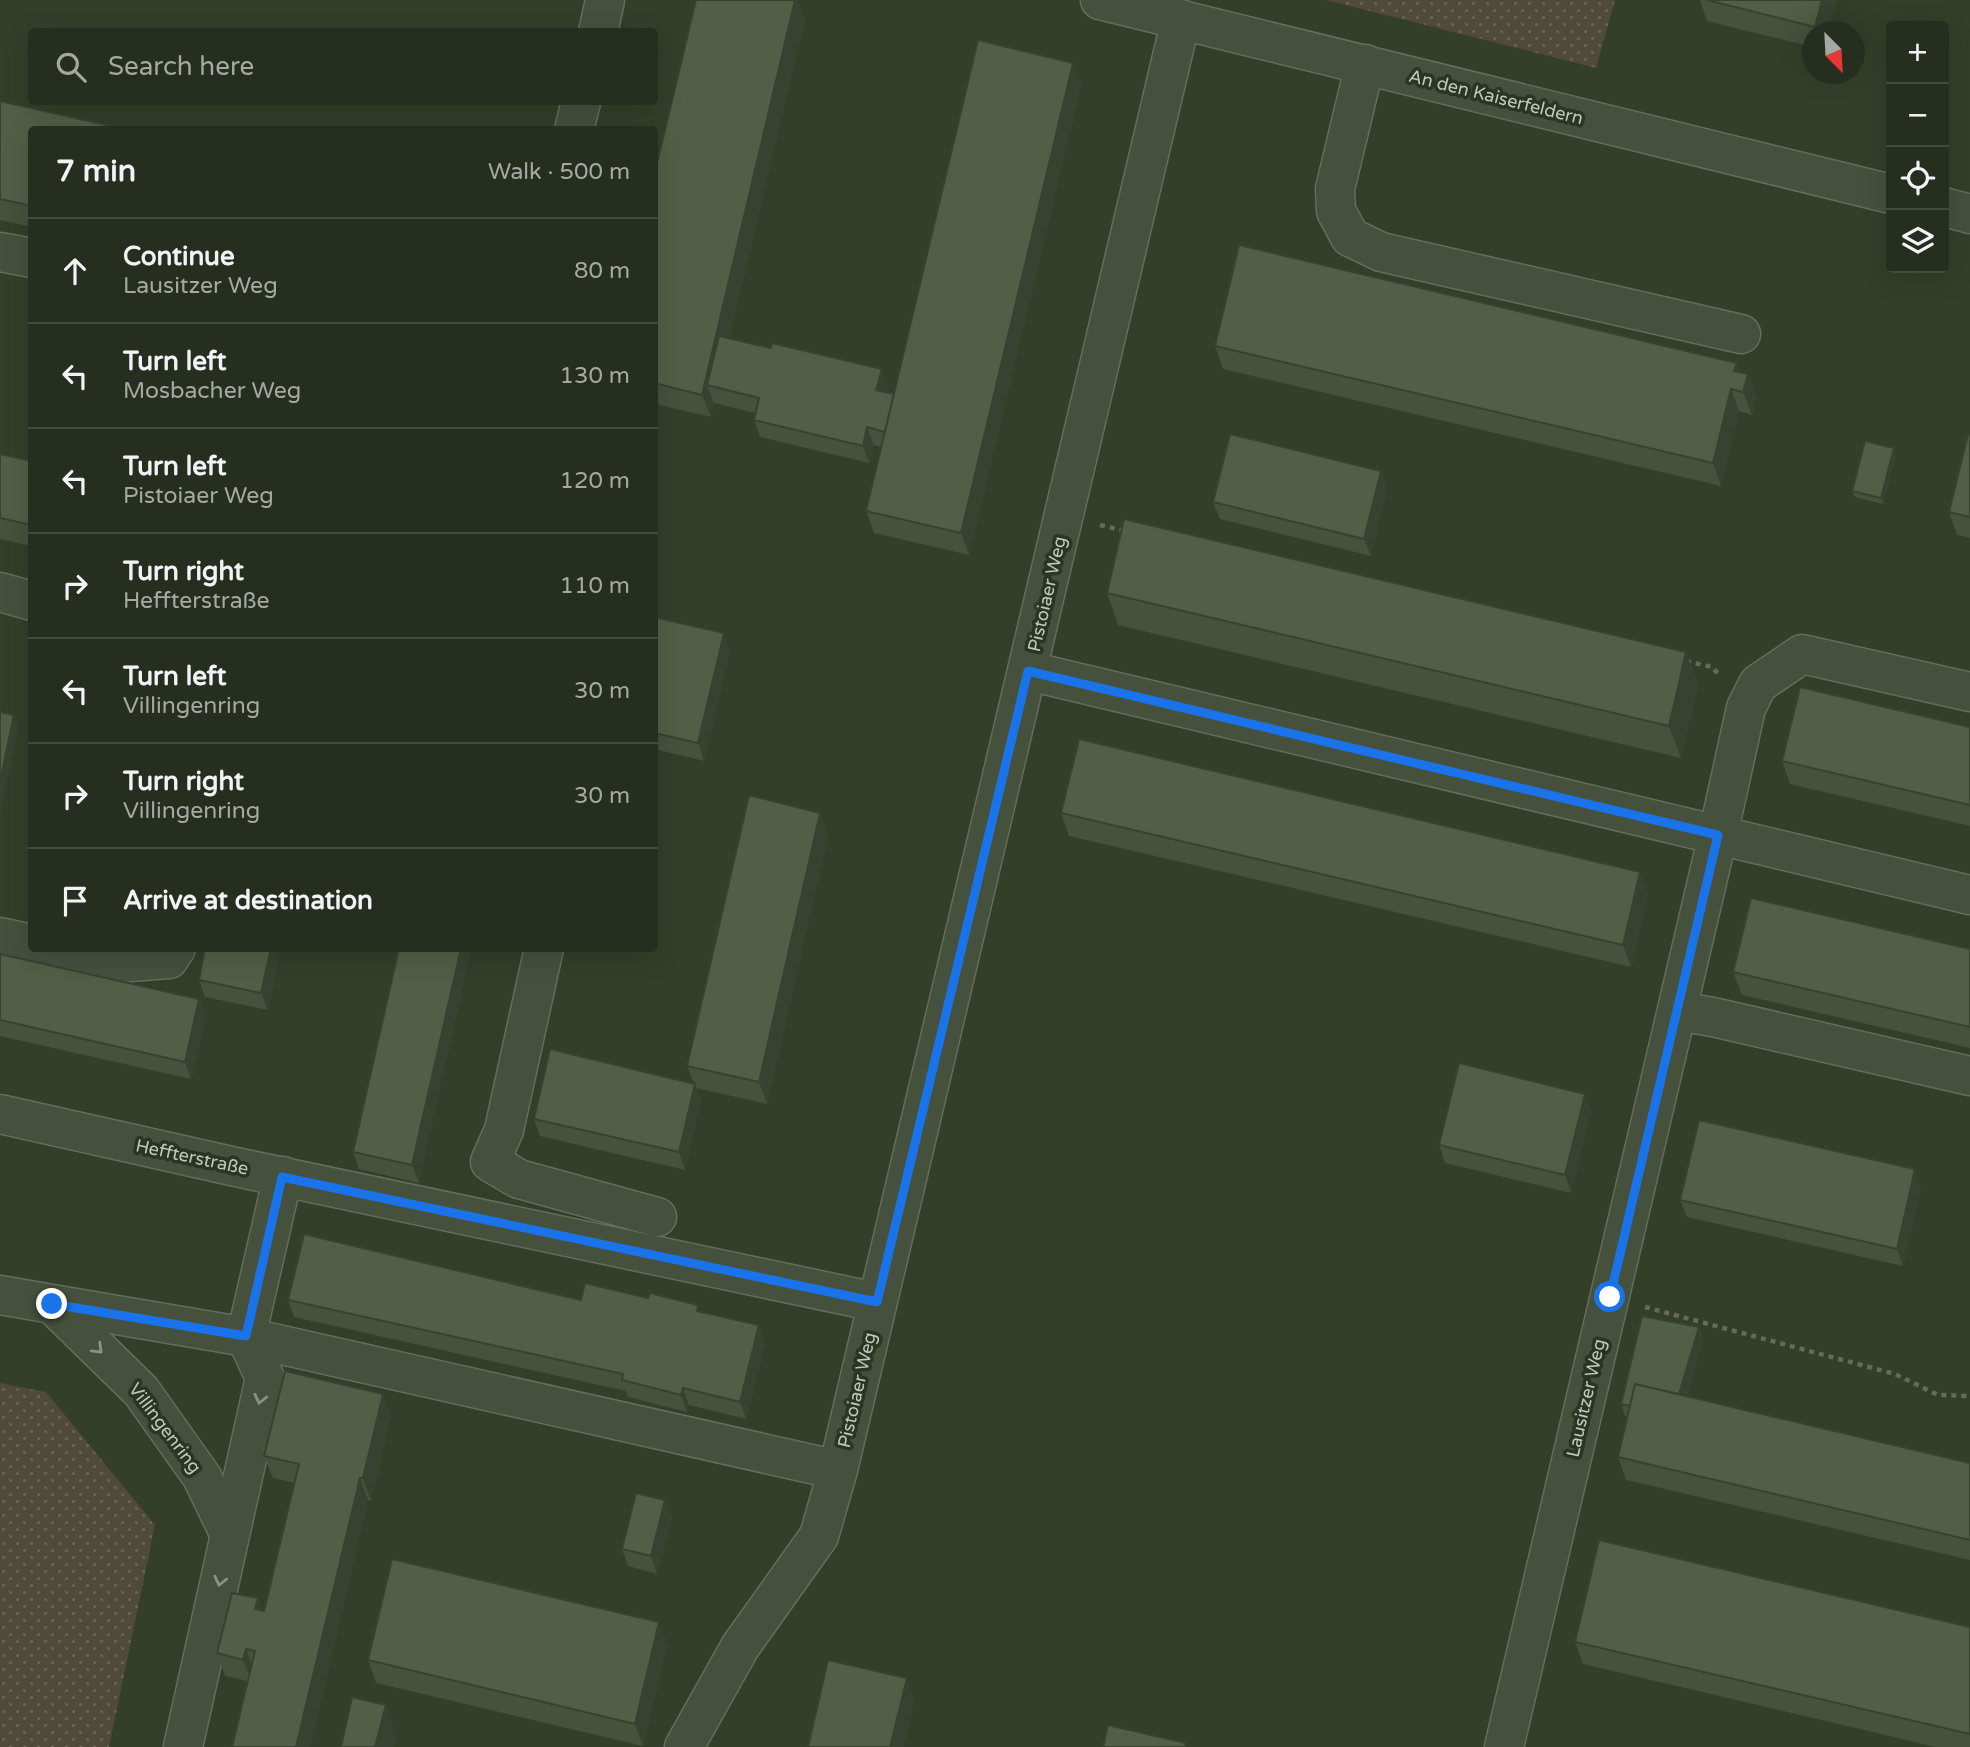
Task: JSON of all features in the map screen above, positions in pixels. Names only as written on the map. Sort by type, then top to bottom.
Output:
[{"type":"street","points":[[599,28],[605,0]]},
{"type":"street","name":"An den Kaiserfeldern","points":[[1100,0],[1886,193]]},
{"type":"street","name":"Pistoiaer Weg","points":[[684,1747],[740,1647],[819,1536],[838,1470],[1181,19]]},
{"type":"street","points":[[1365,64],[1335,189],[1336,211],[1350,237],[1381,252],[1741,334]]},
{"type":"street","points":[[575,126],[580,105]]},
{"type":"street","points":[[1949,208],[1970,214]]},
{"type":"street","points":[[0,252],[28,257]]},
{"type":"street","points":[[0,592],[28,600]]},
{"type":"street","points":[[1752,696],[1802,654],[1970,692]]},
{"type":"street","points":[[1028,671],[1970,895]]},
{"type":"street","name":"Lausitzer Weg","points":[[1504,1747],[1752,696]]},
{"type":"street","points":[[0,937],[28,943]]},
{"type":"street","points":[[69,952],[117,963],[169,959],[173,952]]},
{"type":"street","points":[[543,952],[504,1130],[490,1162],[519,1179],[657,1217]]},
{"type":"street","points":[[1677,1011],[1970,1076]]},
{"type":"street","name":"Heffterstraße","points":[[0,1114],[282,1177],[877,1302]]},
{"type":"street","points":[[183,1747],[265,1378],[246,1336],[282,1177]]},
{"type":"street","points":[[0,1295],[246,1336],[838,1470]]},
{"type":"street","name":"Villingenring","points":[[52,1304],[141,1391],[202,1477],[230,1535]]},
{"type":"path","points":[[1065,516],[1135,533]]},
{"type":"path","points":[[1685,660],[1712,667],[1752,696]]},
{"type":"path","points":[[1610,1297],[1895,1374],[1938,1395],[1970,1396]]},
{"type":"shaded area","points":[[1326,0],[1615,0],[1596,68]]},
{"type":"shaded area","points":[[0,1383],[46,1392],[155,1525],[109,1747],[0,1747]]},
{"type":"building","points":[[696,0],[795,0],[702,395],[658,384],[658,159]]},
{"type":"building","points":[[1707,0],[1822,0],[1817,21],[1802,21],[1802,24]]},
{"type":"building","points":[[978,40],[1073,63],[961,533],[866,511]]},
{"type":"building","points":[[0,101],[111,126],[28,126],[28,205],[0,199]]},
{"type":"building","points":[[1239,245],[1737,363],[1734,371],[1748,374],[1743,392],[1731,389],[1713,463],[1215,346]]},
{"type":"building","points":[[719,336],[771,348],[772,343],[882,369],[876,390],[894,394],[885,432],[867,427],[863,446],[754,420],[759,398],[707,385]]},
{"type":"building","points":[[1230,434],[1381,471],[1364,539],[1213,502]]},
{"type":"building","points":[[1970,434],[1970,517],[1949,512]]},
{"type":"building","points":[[1865,441],[1894,448],[1881,498],[1852,491]]},
{"type":"building","points":[[0,454],[28,460],[28,524],[0,518]]},
{"type":"building","points":[[1124,519],[1686,652],[1669,726],[1107,593]]},
{"type":"building","points":[[658,618],[724,633],[698,743],[658,734]]},
{"type":"building","points":[[1800,687],[1970,727],[1970,805],[1782,761]]},
{"type":"building","points":[[0,712],[14,715],[0,782]]},
{"type":"building","points":[[1079,739],[1640,872],[1623,945],[1061,813]]},
{"type":"building","points":[[749,795],[820,813],[759,1082],[687,1066]]},
{"type":"building","points":[[1751,898],[1970,949],[1970,1027],[1733,972]]},
{"type":"building","points":[[204,952],[270,952],[261,993],[199,980]]},
{"type":"building","points":[[398,952],[460,952],[412,1165],[353,1152]]},
{"type":"building","points":[[0,954],[199,999],[185,1062],[0,1020]]},
{"type":"building","points":[[550,1049],[695,1084],[679,1152],[534,1119]]},
{"type":"building","points":[[1459,1063],[1585,1094],[1565,1175],[1439,1145]]},
{"type":"building","points":[[1699,1120],[1915,1169],[1897,1249],[1680,1200]]},
{"type":"building","points":[[304,1234],[581,1300],[585,1283],[648,1298],[650,1293],[698,1305],[697,1311],[759,1325],[740,1402],[683,1388],[681,1395],[622,1380],[623,1374],[288,1300]]},
{"type":"building","points":[[1642,1316],[1699,1327],[1679,1394],[1635,1384],[1630,1406],[1621,1404]]},
{"type":"building","points":[[285,1371],[383,1394],[363,1478],[360,1478],[296,1747],[232,1747],[255,1651],[246,1649],[243,1660],[217,1653],[232,1593],[258,1598],[255,1609],[264,1611],[299,1464],[264,1456]]},
{"type":"building","points":[[1635,1384],[1970,1463],[1970,1540],[1618,1457]]},
{"type":"building","points":[[636,1493],[665,1500],[651,1556],[622,1549]]},
{"type":"building","points":[[1599,1540],[1970,1627],[1970,1734],[1575,1642]]},
{"type":"building","points":[[392,1559],[659,1622],[635,1724],[368,1660]]},
{"type":"building","points":[[828,1660],[907,1678],[890,1747],[808,1747]]},
{"type":"building","points":[[352,1697],[386,1705],[375,1747],[341,1747]]},
{"type":"building","points":[[1108,1725],[1186,1743],[1185,1747],[1103,1747]]},
{"type":"route","points":[[52,1304],[246,1336],[282,1177],[877,1302],[1028,671],[1718,835],[1610,1297]]}]
